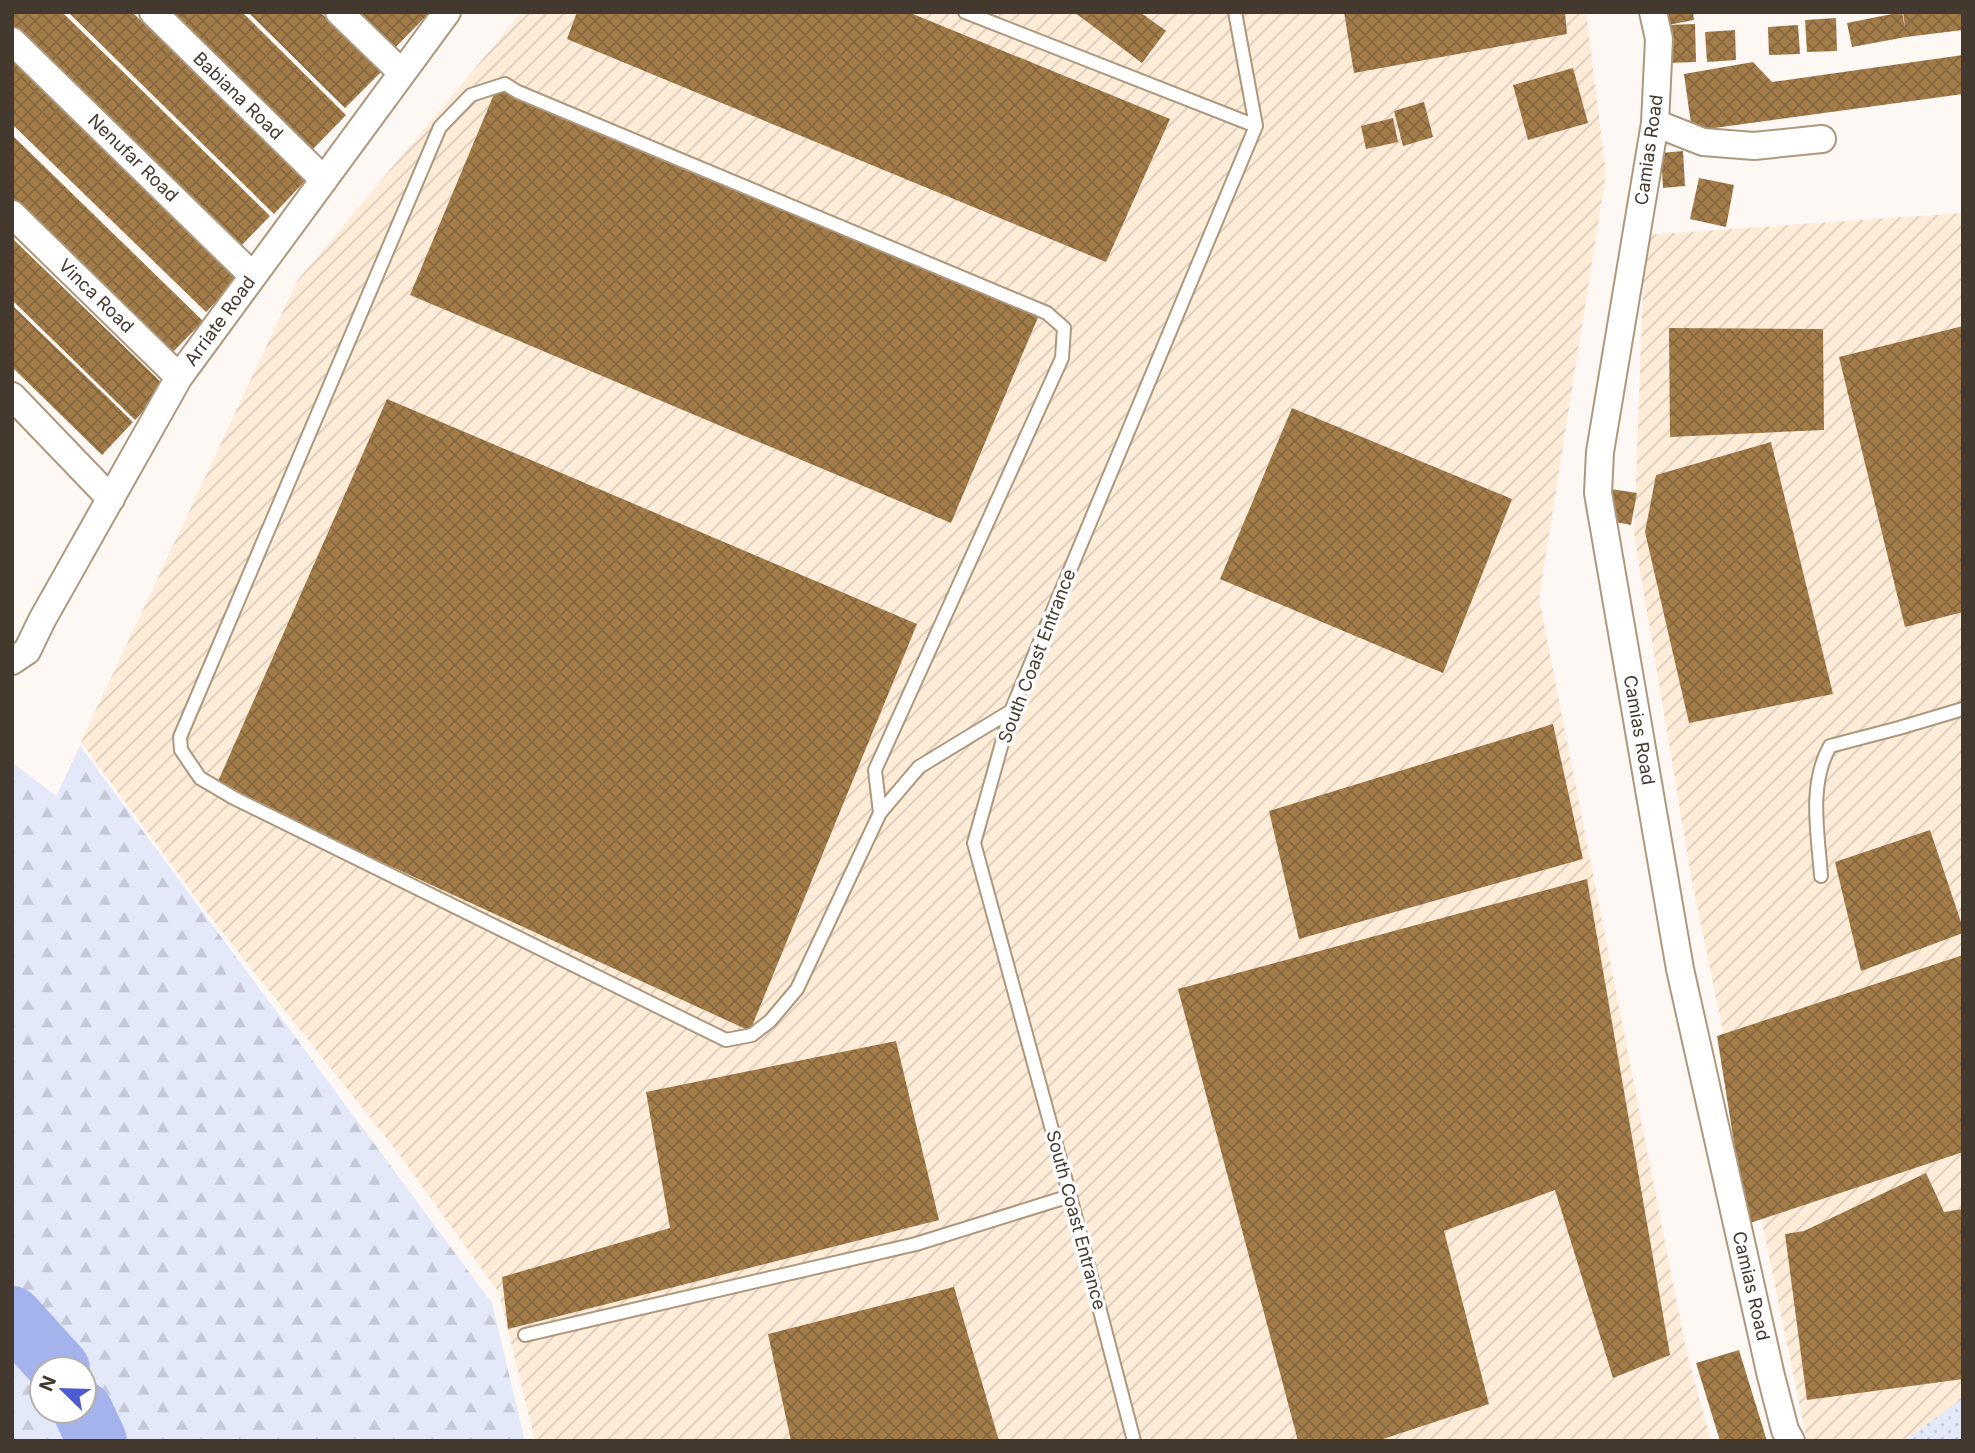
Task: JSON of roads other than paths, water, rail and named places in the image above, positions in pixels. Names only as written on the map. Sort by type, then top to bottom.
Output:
[{"type":"street","name":"Babiana Road","points":[[153,12],[324,180]]},
{"type":"street","points":[[339,12],[402,73]]},
{"type":"street","name":"Arriate Road","points":[[20,656],[179,377],[447,12]]},
{"type":"street","name":"Camias Road","points":[[1653,12],[1659,38],[1655,123],[1600,452],[1598,494],[1680,969],[1771,1376],[1785,1430],[1791,1441]]},
{"type":"street","name":"Nenufar Road","points":[[12,41],[254,276]]},
{"type":"street","points":[[1655,123],[1703,142],[1754,146],[1822,139]]},
{"type":"street","name":"Vinca Road","points":[[12,214],[179,377]]},
{"type":"street","points":[[12,396],[111,499]]},
{"type":"lane","points":[[964,12],[1256,126]]},
{"type":"lane","points":[[1235,12],[1256,126]]},
{"type":"lane","points":[[880,813],[875,770],[1062,358],[1064,328],[1047,313],[517,92],[505,84],[471,95],[440,127],[180,737],[181,750],[200,778],[233,798],[726,1040],[752,1035],[770,1021],[797,989],[880,813],[919,767],[1011,711]]},
{"type":"lane","name":"South Coast Entrance","points":[[1134,1441],[974,843],[1011,711],[1256,126]]},
{"type":"lane","points":[[1821,876],[1815,800],[1823,758],[1830,746],[1899,729],[1963,709]]},
{"type":"lane","points":[[525,1335],[916,1244],[1070,1196]]},
{"type":"waterway","points":[[12,1316],[47,1355]]},
{"type":"waterway","points":[[90,1425],[97,1441]]}]
